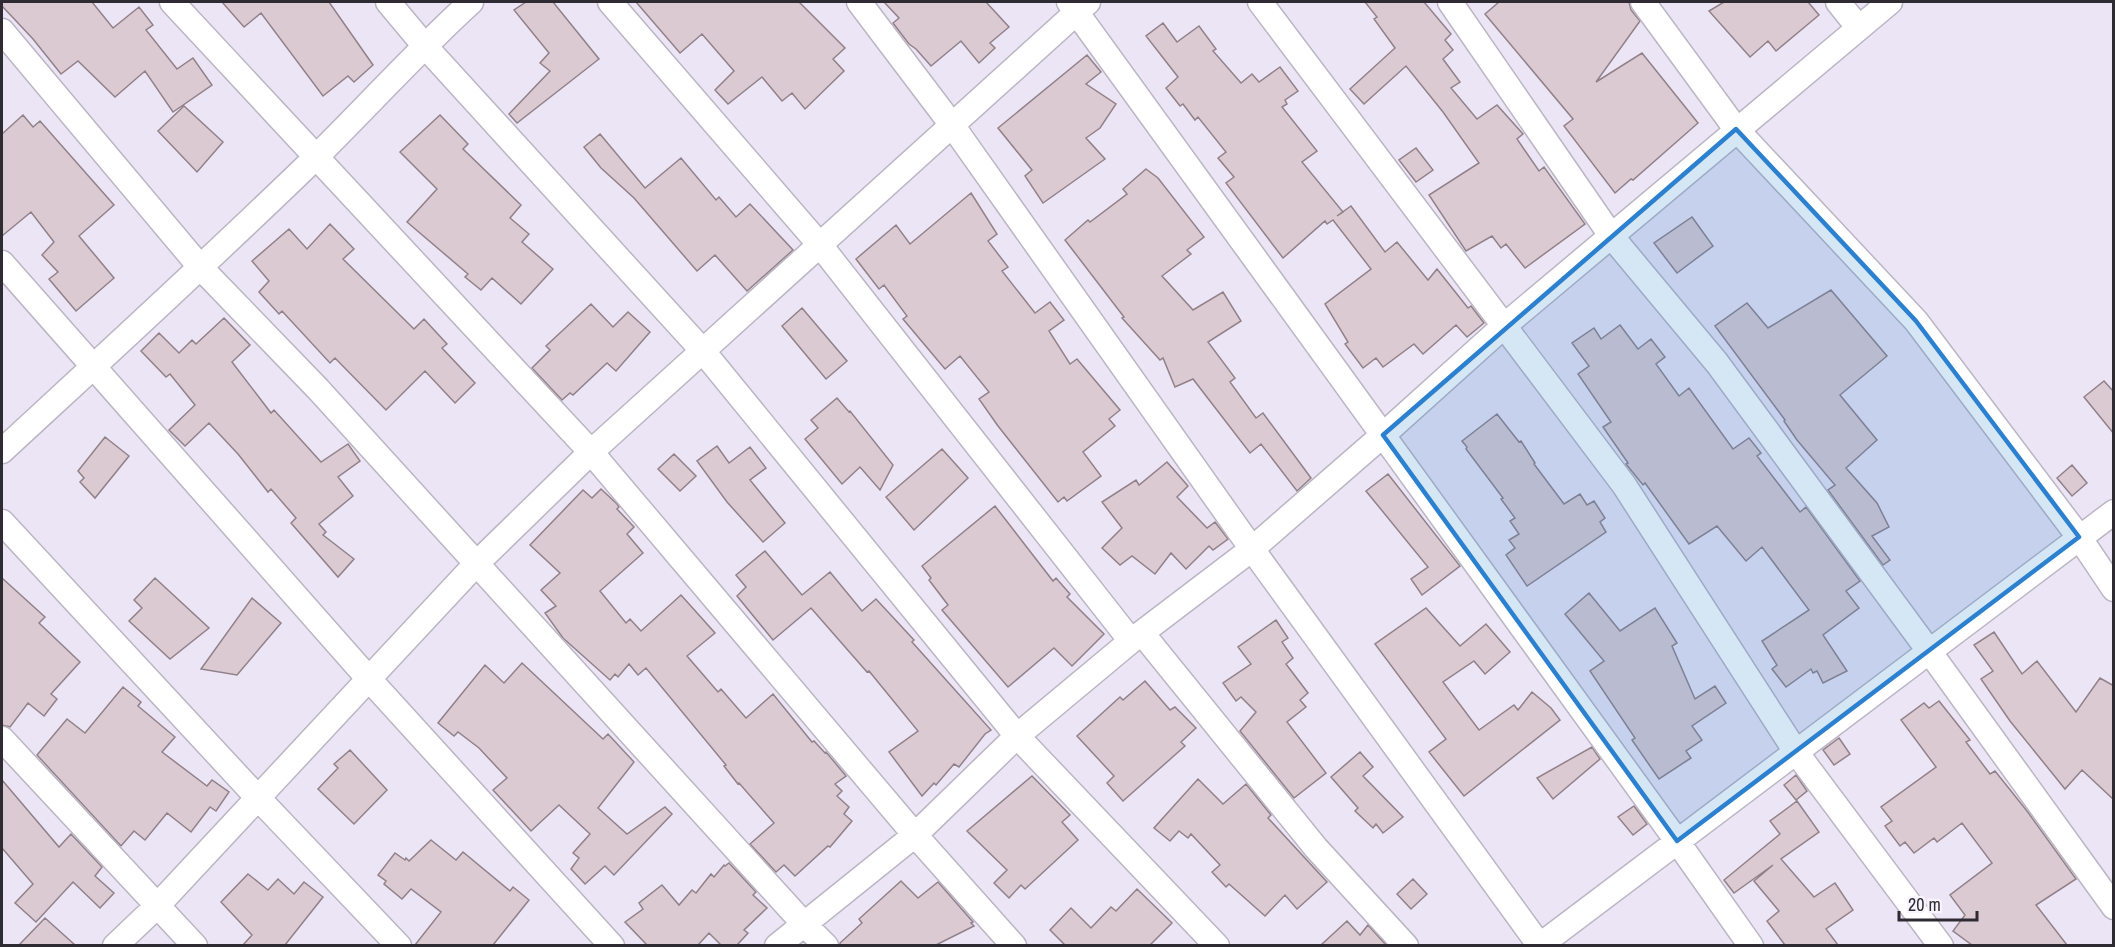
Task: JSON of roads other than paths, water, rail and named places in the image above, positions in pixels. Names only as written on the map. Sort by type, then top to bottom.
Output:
[{"type":"street","points":[[172,2],[591,452],[915,836],[1014,945]]},
{"type":"street","points":[[387,2],[702,350],[1017,736],[1218,945]]},
{"type":"street","points":[[2,451],[201,268],[316,157],[424,45],[471,2]]},
{"type":"street","points":[[610,2],[820,245],[1137,637],[1316,848],[1406,945]]},
{"type":"street","points":[[859,2],[952,125],[1252,549],[1540,945],[2114,512]]},
{"type":"street","points":[[1260,2],[1624,485],[1796,752],[1941,945]]},
{"type":"street","points":[[1450,2],[1612,237],[1717,363],[2114,907]]},
{"type":"street","points":[[1643,2],[1736,129],[1916,321],[2079,537],[2114,589]]},
{"type":"street","points":[[1838,2],[1858,27]]},
{"type":"street","points":[[777,945],[915,836],[1017,736],[1137,637],[1252,549],[1504,326],[1890,2]]},
{"type":"street","points":[[115,945],[158,905],[476,564],[591,452],[952,125],[1077,5],[1750,945]]},
{"type":"street","points":[[2,31],[201,268],[318,389],[804,924],[826,945]]},
{"type":"street","points":[[2,263],[368,678],[612,945]]},
{"type":"street","points":[[2,522],[258,798],[399,945]]},
{"type":"street","points":[[2,739],[195,945]]}]
